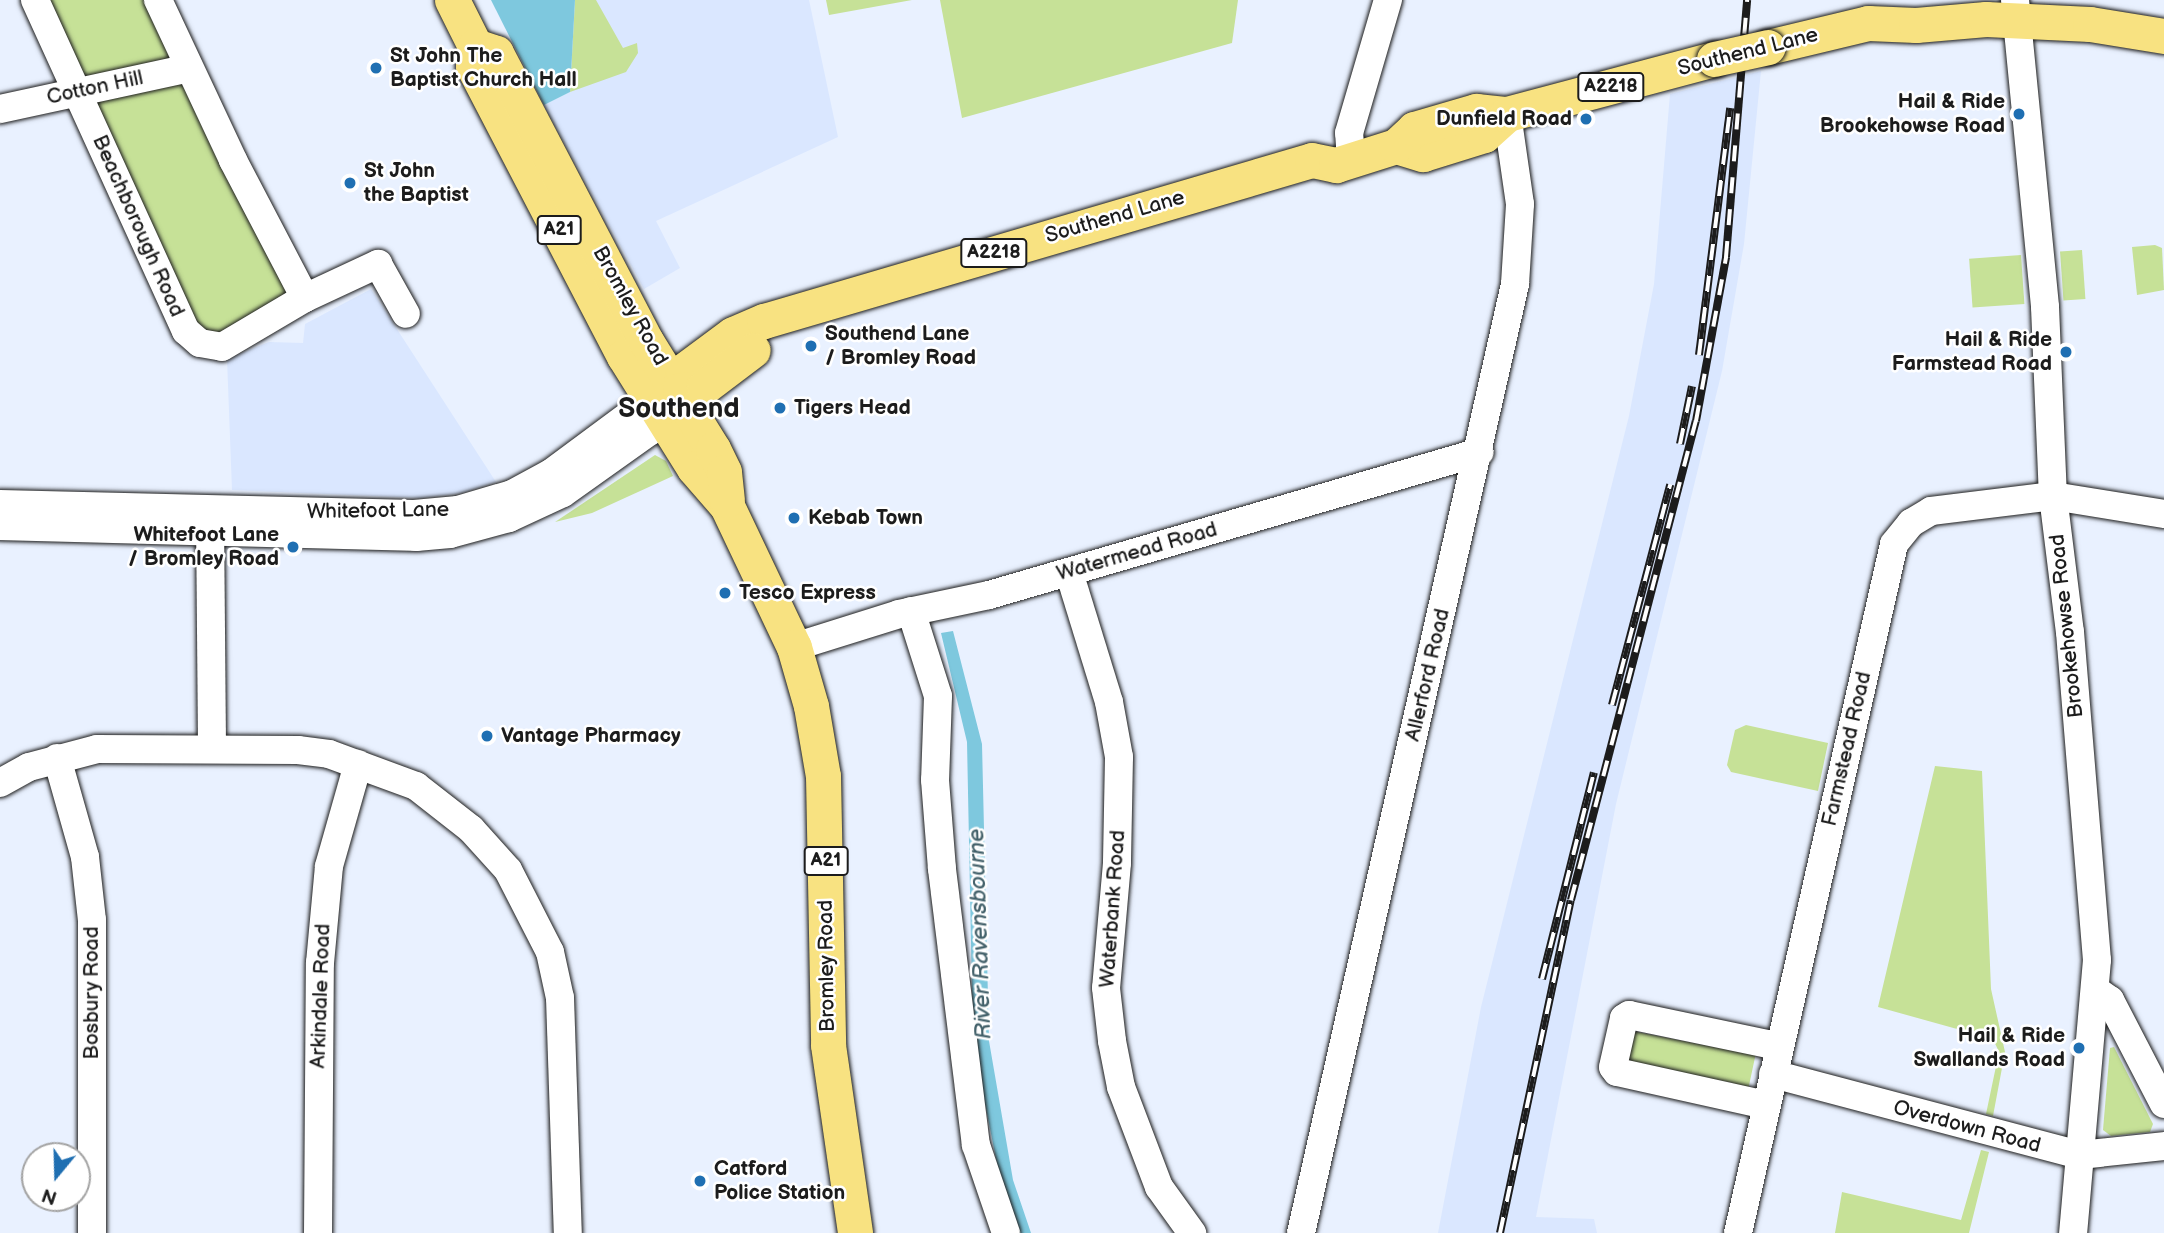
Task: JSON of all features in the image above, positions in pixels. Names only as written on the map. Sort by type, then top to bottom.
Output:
[{"type":"main road","name":"Bromley Road","points":[[452,0],[475,46],[496,53],[646,341],[669,400],[724,472],[727,506],[793,647],[811,706],[822,776],[828,1045],[855,1233]]},
{"type":"main road","name":"Southend Lane","points":[[1868,23],[1891,8],[1917,0]]},
{"type":"main road","points":[[2067,0],[2164,15]]},
{"type":"main road","name":"Southend Lane","points":[[669,400],[704,387],[757,347],[807,319],[1084,239],[1320,183],[1344,162],[1396,146],[1414,129],[1476,111],[1507,114],[1714,59],[1868,23],[1916,25],[2016,9],[2164,36]]},
{"type":"street","name":"Beachborough Road","points":[[35,0],[192,338],[209,346],[230,344],[305,298],[378,264],[406,314]]},
{"type":"street","points":[[158,0],[189,68],[305,298]]},
{"type":"street","points":[[1344,162],[1349,134],[1388,0]]},
{"type":"street","name":"Brookehowse Road","points":[[2016,9],[2044,298],[2053,496],[2070,632],[2097,991],[2073,1233]]},
{"type":"street","name":"Cotton Hill","points":[[0,109],[189,68]]},
{"type":"street","name":"Allerford Road","points":[[1301,1233],[1480,452],[1520,243],[1520,204],[1507,114]]},
{"type":"street","name":"Whitefoot Lane","points":[[0,504],[416,537],[483,526],[563,493],[650,431],[669,400]]},
{"type":"street","name":"Watermead Road","points":[[793,647],[911,611],[989,595],[1480,452]]},
{"type":"street","name":"Farmstead Road","points":[[1738,1233],[1894,544],[1911,523],[1931,510],[2053,496],[2164,514]]},
{"type":"street","points":[[209,521],[212,748]]},
{"type":"street","name":"Whitefoot Lane","points":[[0,526],[209,521]]},
{"type":"street","name":"Waterbank Road","points":[[1069,572],[1109,702],[1119,757],[1117,863],[1106,988],[1112,1041],[1121,1087],[1159,1187],[1192,1233]]},
{"type":"street","points":[[911,611],[938,696],[935,780],[942,869],[976,1145],[1006,1233]]},
{"type":"street","points":[[0,783],[57,758],[97,749],[298,750],[358,764],[416,786],[471,829],[508,870],[535,918],[560,998],[568,1233]]},
{"type":"street","name":"Bosbury Road","points":[[57,758],[85,857],[92,920],[92,1233]]},
{"type":"street","name":"Arkindale Road","points":[[318,1233],[320,963],[329,866],[358,764]]},
{"type":"street","points":[[2097,991],[2110,1000],[2164,1104]]},
{"type":"street","points":[[1766,1105],[1616,1072],[1615,1055],[1623,1018],[1629,1015],[1779,1046]]},
{"type":"street","name":"Overdown Road","points":[[1773,1074],[2080,1155],[2164,1146]]},
{"type":"shaded area","points":[[576,0],[809,0],[838,137],[656,221],[680,268],[644,289],[544,105],[570,92]]},
{"type":"shaded area","points":[[1761,71],[1744,244],[1722,371],[1616,804],[1536,1217],[1594,1219],[1597,1233],[1438,1233],[1481,1007],[1629,416],[1654,284],[1670,94]]},
{"type":"shaded area","points":[[371,289],[496,482],[462,493],[421,498],[232,490],[227,359],[269,342],[303,343],[305,324]]},
{"type":"green space","points":[[44,0],[151,0],[295,291],[222,338],[203,336]]},
{"type":"green space","points":[[575,0],[596,0],[623,48],[637,43],[638,53],[626,72],[570,92]]},
{"type":"green space","points":[[826,0],[912,0],[829,15]]},
{"type":"green space","points":[[940,0],[1238,0],[1232,43],[962,118]]},
{"type":"green space","points":[[2155,245],[2162,248],[2164,290],[2137,295],[2132,247]]},
{"type":"green space","points":[[2082,250],[2085,299],[2063,300],[2060,252]]},
{"type":"green space","points":[[2021,255],[2024,304],[1973,308],[1969,259]]},
{"type":"green space","points":[[655,455],[666,461],[673,476],[592,513],[555,522]]},
{"type":"green space","points":[[1746,725],[1828,743],[1818,791],[1731,772],[1727,765],[1735,730]]},
{"type":"green space","points":[[1935,766],[1982,771],[1991,989],[2005,1052],[1993,1116],[1986,1114],[1999,1052],[1993,1039],[1878,1007]]},
{"type":"green space","points":[[1632,1031],[1740,1052],[1757,1048],[1747,1095],[1731,1092],[1733,1083],[1626,1062]]},
{"type":"green space","points":[[2114,1047],[2153,1124],[2150,1132],[2111,1136],[2103,1130],[2110,1048]]},
{"type":"green space","points":[[1981,1150],[1989,1152],[1969,1233],[1835,1233],[1842,1192],[1961,1220]]},
{"type":"water","points":[[491,0],[575,0],[570,92],[544,105]]},
{"type":"water","name":"River Ravensbourne","points":[[953,631],[982,744],[989,1041],[1013,1180],[1031,1233],[1016,1233],[1001,1184],[973,1043],[967,742],[941,633]]},
{"type":"railway","points":[[1500,1233],[1571,900],[1696,421],[1726,257],[1747,0]]},
{"type":"railway","points":[[1699,355],[1730,108]]},
{"type":"railway","points":[[1680,444],[1692,386]]},
{"type":"railway","points":[[1612,705],[1670,485]]},
{"type":"railway","points":[[1542,979],[1594,772]]},
{"type":"place","name":"St John The Baptist Church Hall","points":[[376,68]]},
{"type":"place","name":"Hail & Ride Brookehowse Road","points":[[2019,114]]},
{"type":"place","name":"Dunfield Road","points":[[1586,119]]},
{"type":"place","name":"St John the Baptist","points":[[350,183]]},
{"type":"place","name":"Southend Lane / Bromley Road","points":[[811,346]]},
{"type":"place","name":"Hail & Ride Farmstead Road","points":[[2066,352]]},
{"type":"place","name":"Tigers Head","points":[[780,408]]},
{"type":"place","name":"Kebab Town","points":[[794,518]]},
{"type":"place","name":"Whitefoot Lane / Bromley Road","points":[[293,547]]},
{"type":"place","name":"Tesco Express","points":[[725,593]]},
{"type":"place","name":"Vantage Pharmacy","points":[[487,736]]},
{"type":"place","name":"Hail & Ride Swallands Road","points":[[2079,1048]]},
{"type":"place","name":"Catford Police Station","points":[[700,1181]]},
{"type":"district","name":"Southend","points":[[679,409]]}]
